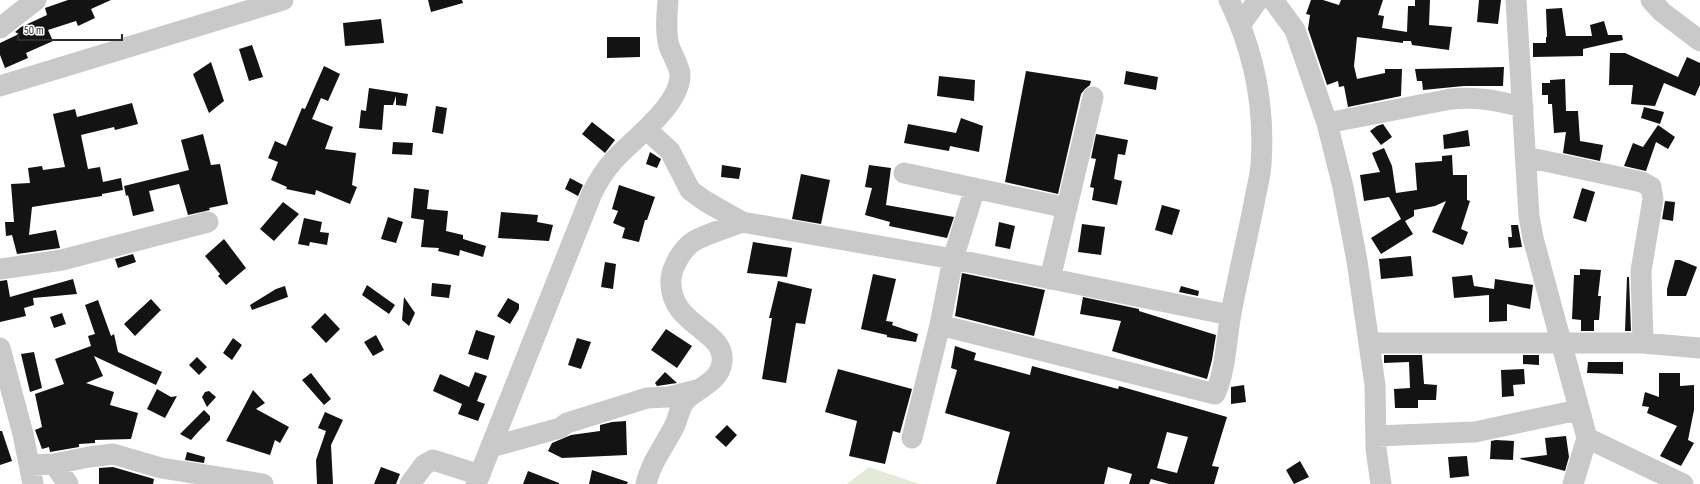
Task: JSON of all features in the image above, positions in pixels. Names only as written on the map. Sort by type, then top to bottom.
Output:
[{"type":"street","points":[[0,28],[36,0]]},
{"type":"street","points":[[0,86],[283,0]]},
{"type":"street","points":[[410,484],[424,465],[433,460],[478,479],[592,193],[602,175],[614,159],[647,130],[665,108],[677,88],[680,74],[668,44],[666,26],[668,0]]},
{"type":"street","points":[[940,325],[1215,394],[1221,380],[1230,315],[1261,166],[1262,129],[1257,88],[1250,50],[1241,24],[1229,0]]},
{"type":"street","points":[[1241,24],[1258,0]]},
{"type":"street","points":[[1273,0],[1295,30],[1327,123],[1343,187],[1358,261],[1370,343],[1375,384],[1376,449],[1382,484]]},
{"type":"street","points":[[1516,0],[1529,216],[1532,238],[1562,342],[1578,410],[1587,438],[1573,484]]},
{"type":"street","points":[[1651,0],[1662,12],[1700,41]]},
{"type":"street","points":[[1050,279],[1093,97]]},
{"type":"street","points":[[1327,123],[1451,99],[1471,97],[1487,98],[1523,107]]},
{"type":"street","points":[[647,130],[670,151],[690,190],[705,201],[742,222],[953,259],[1230,315]]},
{"type":"street","points":[[1526,157],[1642,182],[1651,188],[1653,198],[1641,271],[1643,342]]},
{"type":"street","points":[[904,173],[1067,208]]},
{"type":"street","points":[[912,438],[940,325],[953,259],[975,188]]},
{"type":"street","points":[[0,269],[62,260],[208,222]]},
{"type":"street","points":[[646,484],[650,468],[676,423],[682,404],[687,398],[710,382],[717,374],[722,362],[720,348],[714,339],[685,316],[674,303],[670,290],[672,271],[682,253],[693,242],[742,222]]},
{"type":"street","points":[[1370,343],[1643,342],[1700,348]]},
{"type":"street","points":[[0,348],[32,475],[54,464],[89,456],[113,454],[161,468],[263,484]]},
{"type":"street","points":[[491,447],[560,428],[567,423],[646,398],[669,397],[700,389]]},
{"type":"street","points":[[1376,436],[1475,432],[1578,410]]},
{"type":"street","points":[[1587,438],[1683,484]]},
{"type":"street","points":[[54,464],[68,484]]},
{"type":"green space","points":[[869,467],[919,484],[847,484]]},
{"type":"building","points":[[68,0],[111,0],[91,9],[95,18],[78,26],[76,21],[48,30],[53,41],[26,53],[28,58],[5,68],[0,55],[0,43],[19,34],[15,32],[21,27],[47,15],[45,8]]},
{"type":"building","points":[[428,0],[462,0],[463,3],[431,12]]},
{"type":"building","points":[[1311,0],[1323,0],[1339,5],[1341,0],[1383,0],[1378,15],[1384,16],[1382,28],[1407,32],[1408,6],[1415,6],[1415,0],[1430,0],[1429,25],[1452,27],[1449,50],[1412,45],[1411,41],[1403,41],[1403,43],[1357,37],[1354,66],[1357,79],[1385,73],[1385,69],[1402,69],[1401,96],[1348,107],[1344,86],[1339,87],[1338,81],[1327,85],[1308,29],[1310,15],[1306,14]]},
{"type":"building","points":[[1479,0],[1501,0],[1498,24],[1477,22]]},
{"type":"building","points":[[1562,8],[1566,36],[1592,36],[1590,25],[1604,21],[1608,35],[1622,35],[1623,40],[1583,49],[1583,56],[1533,57],[1533,43],[1546,43],[1546,9]]},
{"type":"building","points":[[381,19],[384,43],[345,46],[343,23]]},
{"type":"building","points":[[607,37],[640,37],[640,57],[607,58]]},
{"type":"building","points":[[252,45],[263,77],[249,81],[239,49]]},
{"type":"building","points":[[1610,53],[1625,53],[1678,77],[1687,57],[1700,63],[1700,85],[1695,96],[1664,83],[1655,106],[1631,104],[1633,85],[1609,85]]},
{"type":"building","points":[[211,62],[224,101],[209,113],[193,74]]},
{"type":"building","points":[[324,66],[340,74],[328,101],[321,98],[312,119],[333,127],[325,149],[356,153],[352,185],[357,187],[350,204],[316,190],[315,195],[286,189],[287,187],[271,180],[278,162],[268,158],[275,141],[286,146],[302,108],[305,109]]},
{"type":"building","points":[[1504,67],[1503,86],[1464,86],[1423,90],[1422,81],[1417,81],[1415,69]]},
{"type":"building","points":[[1026,71],[1091,81],[1090,85],[1081,94],[1058,194],[1005,182]]},
{"type":"building","points":[[1126,71],[1158,77],[1156,90],[1124,84]]},
{"type":"building","points":[[939,76],[975,80],[974,101],[937,96]]},
{"type":"building","points":[[1565,79],[1566,111],[1578,111],[1580,141],[1603,145],[1600,161],[1563,153],[1566,132],[1554,133],[1552,104],[1548,104],[1548,95],[1542,95],[1542,83],[1550,83],[1550,80]]},
{"type":"building","points":[[369,88],[408,94],[406,106],[396,105],[396,96],[393,105],[384,105],[382,130],[359,128],[361,110],[366,111]]},
{"type":"building","points":[[132,103],[138,124],[115,130],[114,127],[81,135],[88,169],[100,167],[103,182],[121,178],[123,190],[102,194],[102,196],[32,207],[29,235],[56,230],[60,248],[17,254],[12,235],[6,236],[5,222],[14,222],[11,184],[30,183],[28,168],[42,166],[43,170],[65,167],[53,114],[75,109],[77,117]]},
{"type":"building","points":[[436,106],[447,108],[443,134],[432,132]]},
{"type":"building","points":[[1644,107],[1664,112],[1660,124],[1641,118]]},
{"type":"building","points":[[961,118],[983,126],[979,152],[950,146],[949,151],[904,143],[908,124],[956,133]]},
{"type":"building","points":[[592,122],[615,140],[605,153],[582,134]]},
{"type":"building","points":[[1383,124],[1392,137],[1381,145],[1370,131]]},
{"type":"building","points":[[1658,125],[1675,137],[1668,149],[1656,142],[1646,171],[1624,166],[1633,143],[1643,147]]},
{"type":"building","points":[[1468,130],[1470,146],[1444,149],[1443,135]]},
{"type":"building","points":[[203,134],[211,165],[220,164],[228,204],[188,215],[179,184],[149,191],[154,211],[133,216],[128,195],[126,196],[124,186],[189,170],[181,140]]},
{"type":"building","points":[[1096,134],[1128,140],[1125,155],[1118,154],[1114,179],[1122,181],[1117,205],[1092,200],[1094,188],[1090,187],[1096,159],[1091,158]]},
{"type":"building","points":[[393,142],[413,143],[412,155],[392,154]]},
{"type":"building","points":[[1384,148],[1392,166],[1396,193],[1417,190],[1415,163],[1442,161],[1442,156],[1452,155],[1453,175],[1467,175],[1467,200],[1470,201],[1461,229],[1468,232],[1463,245],[1432,232],[1446,201],[1435,206],[1414,210],[1414,216],[1405,221],[1413,234],[1381,254],[1371,238],[1401,219],[1389,197],[1364,201],[1360,175],[1380,172],[1372,153]]},
{"type":"building","points":[[650,152],[661,159],[657,168],[646,164]]},
{"type":"building","points":[[722,165],[741,168],[739,179],[721,177]]},
{"type":"building","points":[[869,165],[891,168],[886,205],[954,217],[947,238],[889,226],[890,222],[865,215],[872,188],[865,187]]},
{"type":"building","points":[[801,174],[830,180],[821,224],[792,219]]},
{"type":"building","points":[[570,178],[583,185],[578,196],[565,189]]},
{"type":"building","points":[[619,185],[655,197],[647,220],[645,220],[639,242],[622,238],[625,228],[613,223],[618,211],[612,209]]},
{"type":"building","points":[[414,188],[429,190],[427,209],[448,211],[446,231],[463,235],[463,239],[486,246],[483,257],[460,250],[459,256],[438,251],[439,248],[421,247],[424,220],[411,218]]},
{"type":"building","points":[[1582,188],[1595,192],[1586,222],[1573,218]]},
{"type":"building","points":[[1665,201],[1675,202],[1673,221],[1662,219]]},
{"type":"building","points":[[283,202],[299,214],[274,241],[260,229]]},
{"type":"building","points":[[1162,205],[1180,210],[1172,235],[1155,230]]},
{"type":"building","points":[[501,212],[538,215],[537,222],[553,225],[549,241],[498,238]]},
{"type":"building","points":[[388,217],[403,222],[396,243],[381,239]]},
{"type":"building","points":[[304,218],[322,222],[320,232],[329,233],[327,245],[310,242],[309,246],[298,244]]},
{"type":"building","points":[[999,222],[1015,226],[1010,249],[995,246]]},
{"type":"building","points":[[1082,224],[1105,227],[1101,255],[1078,252]]},
{"type":"building","points":[[1511,225],[1518,225],[1522,247],[1509,248],[1508,237],[1512,237]]},
{"type":"building","points":[[224,239],[246,268],[226,285],[218,276],[220,274],[205,256]]},
{"type":"building","points":[[753,242],[792,248],[787,277],[747,273]]},
{"type":"building","points":[[133,254],[136,262],[118,268],[115,259]]},
{"type":"building","points":[[1411,256],[1413,276],[1381,279],[1379,259]]},
{"type":"building","points":[[1675,260],[1680,260],[1697,267],[1686,296],[1667,296],[1667,289]]},
{"type":"building","points":[[605,262],[616,264],[613,289],[601,287]]},
{"type":"building","points":[[1580,269],[1601,270],[1598,296],[1601,296],[1599,320],[1594,320],[1594,331],[1581,331],[1581,320],[1572,319],[1574,275],[1580,275]]},
{"type":"building","points":[[962,273],[1045,290],[1034,336],[955,316]]},
{"type":"building","points":[[873,274],[896,279],[886,321],[893,322],[892,325],[918,334],[916,342],[887,337],[887,335],[861,329]]},
{"type":"building","points":[[1472,275],[1474,286],[1494,289],[1495,279],[1533,285],[1530,309],[1507,304],[1507,321],[1489,322],[1489,295],[1454,298],[1452,277]]},
{"type":"building","points":[[1627,277],[1629,277],[1631,331],[1625,331]]},
{"type":"building","points":[[73,279],[77,294],[33,298],[34,305],[24,308],[26,316],[0,322],[0,281],[7,280],[10,297]]},
{"type":"building","points":[[778,281],[812,289],[805,324],[796,323],[786,383],[762,379],[772,318],[769,318]]},
{"type":"building","points":[[432,283],[451,285],[449,298],[431,296]]},
{"type":"building","points":[[367,285],[395,305],[389,314],[362,295]]},
{"type":"building","points":[[285,286],[288,297],[252,310],[250,305],[276,289]]},
{"type":"building","points":[[1181,286],[1199,291],[1198,296],[1179,292]]},
{"type":"building","points":[[404,297],[415,313],[409,326],[402,320]]},
{"type":"building","points":[[1083,297],[1139,309],[1139,311],[1216,335],[1207,379],[1112,351],[1121,321],[1080,314]]},
{"type":"building","points":[[508,298],[519,304],[519,309],[510,324],[497,316]]},
{"type":"building","points":[[151,299],[161,310],[135,336],[124,324]]},
{"type":"building","points":[[98,300],[111,336],[114,334],[118,352],[162,372],[156,385],[94,356],[103,376],[86,383],[114,392],[110,405],[138,413],[131,439],[95,440],[95,443],[79,444],[79,447],[50,452],[49,447],[42,449],[35,430],[42,427],[35,394],[64,384],[55,359],[91,346],[88,336],[95,334],[85,305]]},
{"type":"building","points":[[62,313],[66,324],[54,328],[50,317]]},
{"type":"building","points":[[325,313],[340,329],[326,343],[311,327]]},
{"type":"building","points":[[666,329],[692,346],[677,368],[651,350]]},
{"type":"building","points":[[476,330],[495,336],[488,360],[468,354]]},
{"type":"building","points":[[376,335],[384,350],[373,356],[364,342]]},
{"type":"building","points":[[233,338],[242,345],[232,360],[223,353]]},
{"type":"building","points":[[577,338],[591,342],[581,369],[568,365]]},
{"type":"building","points":[[955,346],[976,353],[974,360],[1030,375],[1032,366],[1118,389],[1119,386],[1227,417],[1212,466],[1219,467],[1214,484],[1169,484],[1151,479],[1149,484],[1129,484],[1132,474],[1108,467],[1104,484],[996,484],[1010,432],[945,413],[957,370],[951,368]],"holes":[[[1167,432],[1188,437],[1177,473],[1157,468]]]},
{"type":"building","points":[[34,352],[42,388],[30,392],[21,354]]},
{"type":"building","points":[[1384,355],[1422,355],[1424,384],[1437,385],[1436,400],[1418,400],[1418,408],[1395,408],[1394,389],[1410,388],[1409,362],[1384,363]]},
{"type":"building","points":[[1523,355],[1539,355],[1539,365],[1523,364]]},
{"type":"building","points":[[197,357],[207,367],[199,375],[189,365]]},
{"type":"building","points":[[1588,362],[1623,362],[1623,374],[1587,373]]},
{"type":"building","points":[[838,369],[912,389],[900,433],[893,431],[885,464],[849,456],[857,421],[825,412]]},
{"type":"building","points":[[1524,369],[1525,384],[1513,385],[1514,396],[1502,397],[1501,370]]},
{"type":"building","points":[[475,372],[487,376],[477,401],[485,404],[478,421],[458,414],[462,404],[433,391],[440,374],[469,387]]},
{"type":"building","points":[[665,372],[677,383],[657,386],[655,383]]},
{"type":"building","points":[[311,373],[331,399],[324,405],[302,380]]},
{"type":"building","points":[[1659,373],[1680,373],[1680,386],[1694,385],[1694,410],[1688,440],[1694,443],[1681,466],[1660,456],[1677,426],[1647,413],[1649,407],[1642,406],[1645,392],[1659,397]]},
{"type":"building","points":[[1244,385],[1246,402],[1231,404],[1231,387]]},
{"type":"building","points":[[157,389],[171,397],[177,396],[165,418],[147,409]]},
{"type":"building","points":[[253,390],[265,403],[256,409],[289,427],[280,443],[275,440],[270,455],[226,441]]},
{"type":"building","points":[[209,391],[216,397],[207,407],[202,397],[205,392]]},
{"type":"building","points":[[204,410],[210,416],[210,420],[191,440],[180,434]]},
{"type":"building","points":[[325,412],[343,420],[331,445],[333,484],[317,484],[316,460],[326,431],[318,428]]},
{"type":"building","points":[[626,421],[627,455],[562,458],[548,451],[552,443],[571,435],[600,431],[600,425]]},
{"type":"building","points":[[727,425],[737,435],[726,447],[715,437]]},
{"type":"building","points":[[0,431],[2,431],[12,461],[0,465]]},
{"type":"building","points":[[1566,436],[1569,457],[1565,471],[1520,459],[1547,455],[1545,438]]},
{"type":"building","points":[[1491,441],[1514,441],[1513,460],[1490,459]]},
{"type":"building","points":[[187,452],[205,457],[204,463],[185,460]]},
{"type":"building","points":[[1467,456],[1469,476],[1450,478],[1448,457]]},
{"type":"building","points":[[1300,461],[1309,477],[1294,484],[1286,470]]},
{"type":"building","points":[[113,467],[154,479],[153,484],[99,484],[99,468]]},
{"type":"building","points":[[381,467],[400,474],[396,484],[374,484]]},
{"type":"building","points":[[592,470],[628,482],[627,484],[589,484]]},
{"type":"building","points":[[528,471],[559,483],[559,484],[523,484]]}]
